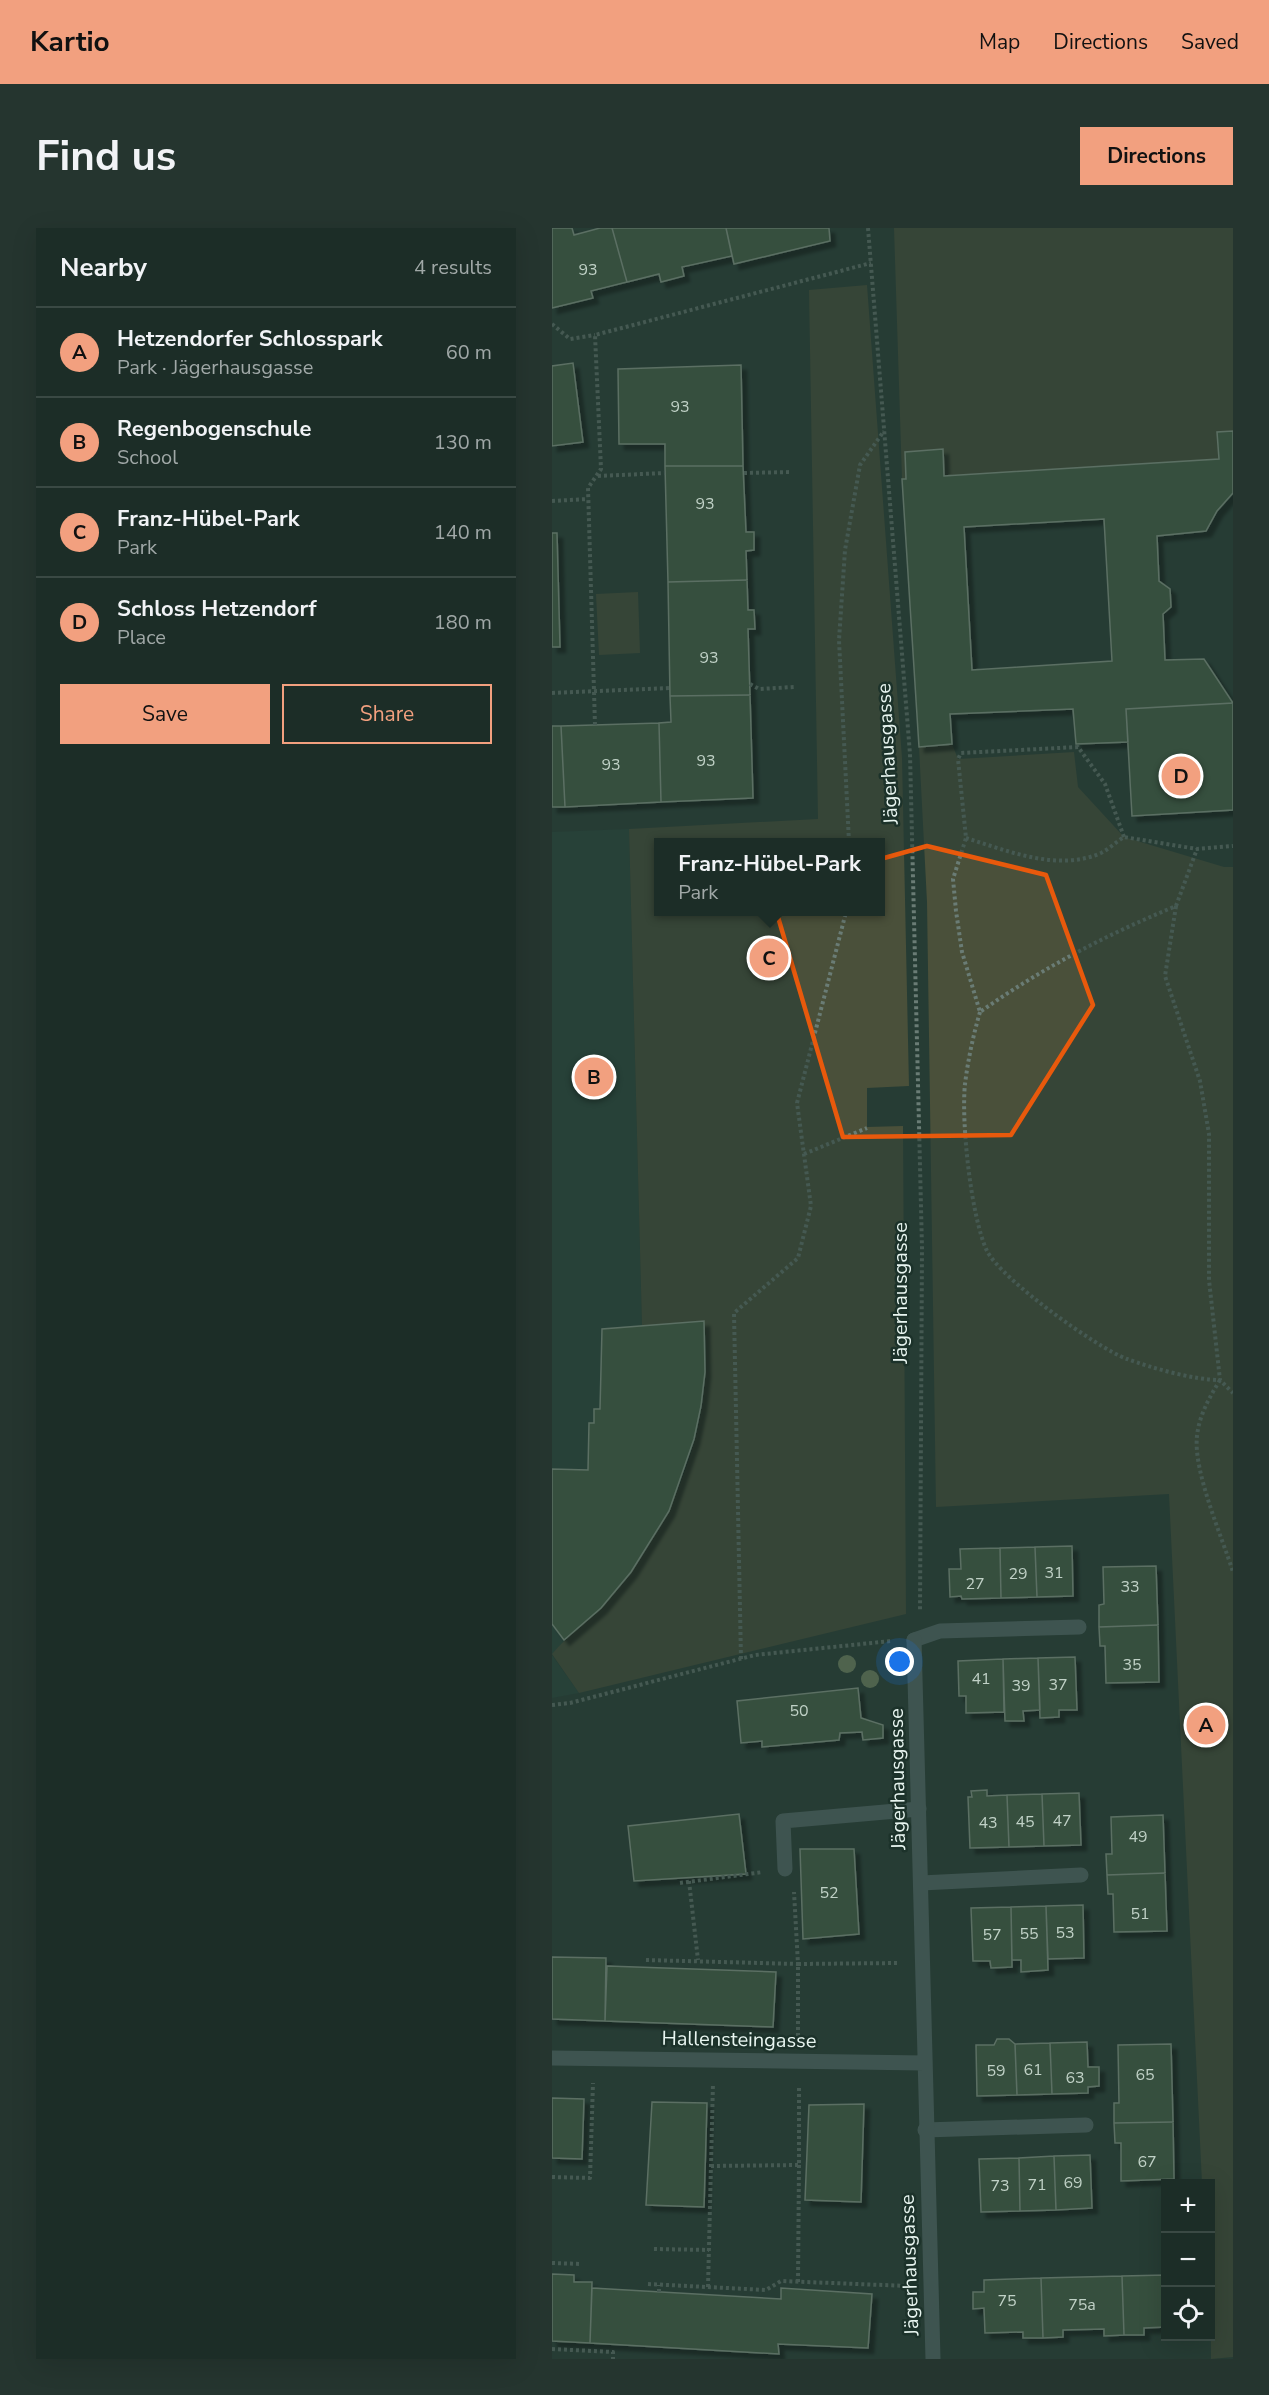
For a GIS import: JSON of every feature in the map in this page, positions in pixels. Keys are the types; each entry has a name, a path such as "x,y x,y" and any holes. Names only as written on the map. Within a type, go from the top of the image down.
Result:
{"street":[{"path":"914,1640 940,1631 1079,1627"},
{"name":"Jägerhausgasse","path":"914,1640 933,2359"},
{"path":"786,1869 783,1821 919,1809"},
{"path":"921,1883 1081,1875"},
{"name":"Hallensteingasse","path":"552,2058 925,2063"},
{"path":"926,2130 1086,2125"}],"path":[{"name":"Jägerhausgasse","path":"868,228 911,790 922,1248 920,1619 914,1640"},
{"path":"552,324 570,339 595,335 870,263"},
{"path":"595,335 601,469 588,488 595,725"},
{"path":"849,838 839,640 845,550 860,465 884,430"},
{"path":"744,473 792,472"},
{"path":"597,476 665,473"},
{"path":"552,501 588,499"},
{"path":"750,684 759,689 794,687"},
{"path":"552,693 670,688"},
{"path":"1124,837 1106,784 1078,747 961,753 958,759 966,838 953,879 962,952 980,1012 973,1036 965,1086 968,1162 975,1207 988,1252 1037,1303 1126,1359 1198,1380 1220,1380 1233,1393"},
{"path":"966,838 1015,853 1067,862 1102,853 1124,837 1197,849 1233,846"},
{"path":"1197,849 1176,906 1165,976 1200,1081 1209,1134 1209,1280 1220,1380 1204,1407 1197,1437 1200,1471 1233,1572"},
{"path":"980,1012 1032,976 1117,931 1176,906"},
{"path":"741,1659 734,1312 798,1258 812,1206 797,1103 845,916"},
{"path":"804,1154 867,1128"},
{"path":"552,1705 570,1703 741,1659 856,1644 914,1640"},
{"path":"786,1869 793,1870 798,1964 798,2282"},
{"path":"680,1883 753,1874"},
{"path":"689,1881 698,1960"},
{"path":"646,1960 798,1964 923,1963"},
{"path":"552,2177 590,2178 593,2058"},
{"path":"708,2287 711,2166 708,2158 713,2060"},
{"path":"799,2153 806,2153"},
{"path":"711,2166 799,2165"},
{"path":"654,2249 709,2250"},
{"path":"552,2263 582,2264"},
{"path":"648,2284 766,2290 781,2281 931,2287"},
{"path":"817,2283 818,2291"},
{"path":"659,2284 659,2292"},
{"path":"724,2287 724,2295"},
{"path":"552,2349 613,2352 613,2359"}],"highlighted area":[{"path":"927,846 1046,875 1093,1005 1011,1135 843,1137 770,890"}],"shaded area":[{"path":"894,228 1233,228 1233,431 1217,432 1219,459 944,476 942,449 905,452 906,479 902,479"},
{"path":"867,285 902,758 909,1086 867,1088 867,1127 903,1126 906,1614 579,1693 552,1654 602,1606 627,1576 649,1544 668,1510 684,1474 695,1437 703,1399 706,1360 704,1321 642,1326 629,829 818,819 809,290"},
{"path":"638,592 640,653 599,655 596,594"},
{"path":"952,744 958,759 1074,752 1078,787 1124,837 1224,867 1233,867 1233,2357 1211,2359 1211,2341 1215,2341 1215,2179 1202,2179 1169,1494 936,1507 927,902 919,747"},
{"path":"629,829 642,1325 704,1321 705,1372 694,1439 669,1511 631,1573 601,1608 552,1654 552,832"},
{"path":"552,1655 579,1693 552,1698"}],"building":[{"path":"552,228 572,228 574,235 600,228 612,228 627,282 591,291 593,298 552,308"},
{"path":"612,228 726,228 732,256 682,267 684,276 661,282 659,274 627,282"},
{"path":"726,228 829,228 830,241 734,264"},
{"path":"573,363 583,442 552,446 552,366"},
{"path":"741,365 743,466 665,466 665,444 619,444 618,369"},
{"path":"1233,431 1233,493 1217,511 1206,531 1157,536 1159,581 1170,589 1171,607 1163,614 1165,660 1204,659 1233,703 1126,709 1128,742 1076,744 1073,709 950,714 952,744 919,747 902,479 906,479 905,452 943,449 944,476 1219,459 1217,432","holes":["1104,519 1112,661 972,670 964,527"]},
{"path":"665,466 743,466 746,532 754,532 754,550 746,551 747,580 668,582"},
{"path":"552,533 557,533 560,647 552,647"},
{"path":"747,580 748,610 754,610 755,629 748,629 750,695 670,696 668,582"},
{"path":"750,695 753,798 661,802 659,723 671,722 670,696"},
{"path":"1233,703 1233,810 1132,816 1126,709"},
{"path":"659,723 661,802 565,807 561,726"},
{"path":"552,726 561,726 565,807 552,807"},
{"path":"704,1321 705,1372 701,1406 694,1439 669,1511 631,1572 601,1608 564,1640 552,1624 552,1469 588,1470 589,1423 594,1423 594,1409 600,1409 602,1329"},
{"path":"1072,1546 1073,1596 1037,1597 1035,1547"},
{"path":"1035,1547 1037,1597 1001,1598 1000,1548"},
{"path":"1000,1548 1001,1598 950,1597 949,1569 961,1569 960,1549"},
{"path":"1156,1566 1158,1625 1099,1627 1099,1605 1104,1604 1103,1567"},
{"path":"1158,1625 1159,1682 1106,1683 1105,1646 1100,1646 1099,1627"},
{"path":"1075,1657 1077,1710 1059,1710 1059,1717 1040,1718 1038,1658"},
{"path":"1038,1658 1040,1710 1023,1711 1024,1721 1005,1721 1003,1659"},
{"path":"1003,1659 1004,1712 966,1713 966,1696 959,1696 958,1661"},
{"path":"858,1688 861,1718 883,1725 883,1738 863,1740 862,1732 840,1733 839,1740 762,1747 762,1741 741,1743 737,1701"},
{"path":"987,1790 987,1796 1007,1795 1009,1847 970,1848 968,1797 972,1797 971,1791"},
{"path":"1079,1793 1081,1845 1044,1846 1042,1794"},
{"path":"1042,1794 1044,1846 1009,1847 1007,1795"},
{"path":"739,1814 746,1874 634,1881 628,1826"},
{"path":"1163,1815 1165,1873 1107,1875 1106,1854 1112,1854 1111,1817"},
{"path":"800,1849 854,1849 859,1934 803,1939"},
{"path":"1165,1873 1167,1931 1114,1932 1113,1894 1108,1894 1107,1875"},
{"path":"1083,1905 1084,1958 1048,1959 1046,1906"},
{"path":"1046,1906 1048,1970 1021,1972 1021,1960 1012,1960 1011,1907"},
{"path":"1011,1907 1012,1967 991,1968 990,1961 973,1961 971,1908"},
{"path":"552,1957 606,1958 605,2021 552,2019"},
{"path":"607,1966 776,1972 773,2027 605,2021"},
{"path":"997,2039 1009,2039 1015,2044 1017,2095 977,2096 976,2045 994,2045"},
{"path":"1087,2042 1088,2067 1099,2067 1099,2086 1088,2087 1088,2093 1052,2094 1050,2043"},
{"path":"1050,2043 1052,2094 1017,2095 1015,2044"},
{"path":"1171,2044 1173,2122 1114,2123 1114,2103 1119,2103 1118,2045"},
{"path":"552,2098 584,2099 582,2159 552,2158"},
{"path":"652,2102 707,2103 704,2207 646,2205"},
{"path":"864,2104 861,2202 805,2200 809,2105"},
{"path":"1173,2122 1174,2179 1121,2181 1121,2143 1115,2143 1114,2123"},
{"path":"1090,2155 1092,2208 1056,2210 1054,2156"},
{"path":"1054,2156 1056,2210 1020,2211 1019,2158"},
{"path":"1019,2158 1020,2211 981,2212 979,2159"},
{"path":"552,2274 574,2275 574,2282 592,2282 590,2343 552,2341"},
{"path":"1161,2275 1161,2327 1144,2328 1144,2335 1124,2335 1122,2276"},
{"path":"1122,2276 1124,2335 1104,2336 1104,2329 1063,2330 1063,2337 1043,2338 1041,2278"},
{"path":"1041,2278 1043,2338 1023,2338 1023,2332 985,2333 984,2308 973,2309 973,2292 984,2292 984,2280"},
{"path":"592,2288 781,2299 781,2288 872,2294 868,2348 778,2344 779,2354 590,2343"}],"place":[{"name":"Schloss Hetzendorf","path":"1181,776"},
{"name":"Franz-Hübel-Park","path":"769,958"},
{"name":"Regenbogenschule","path":"594,1077"},
{"name":"Hetzendorfer Schlosspark","path":"1206,1725"}]}
